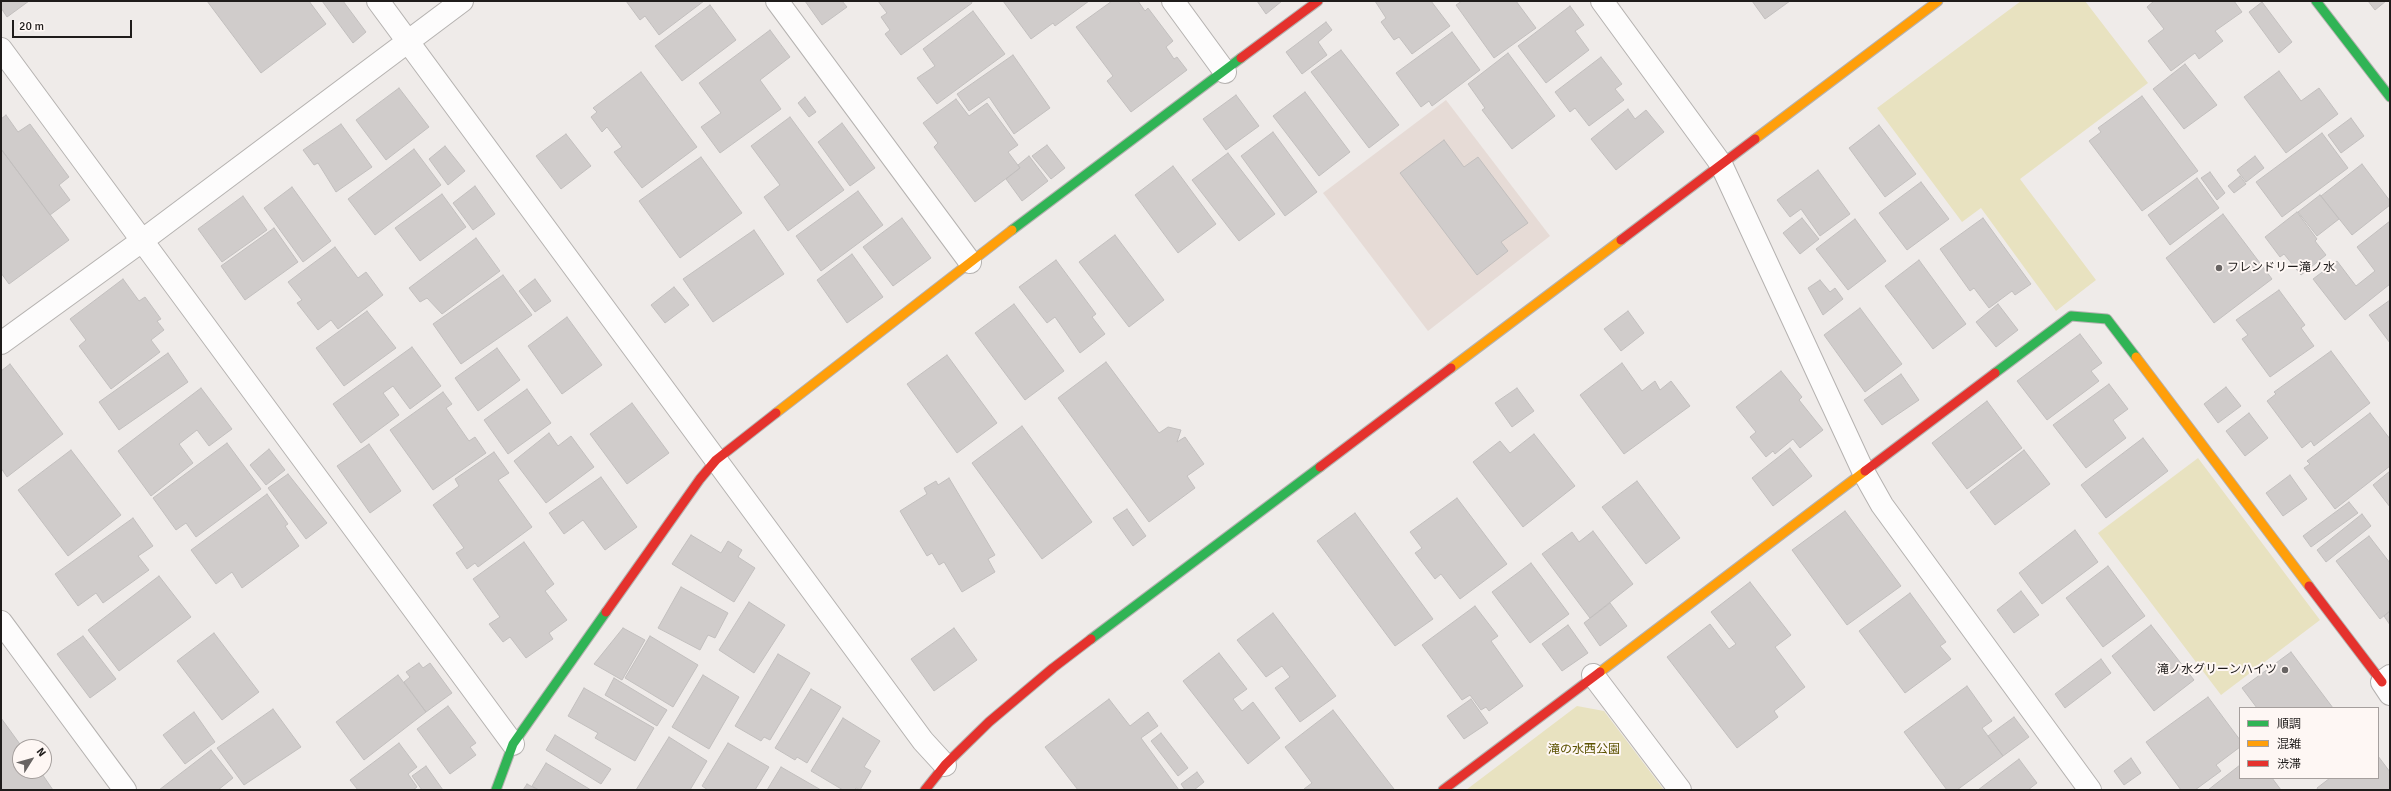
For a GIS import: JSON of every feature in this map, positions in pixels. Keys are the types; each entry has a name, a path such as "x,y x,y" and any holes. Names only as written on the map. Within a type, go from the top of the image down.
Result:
{"street":[{"path":"378,1 923,741 945,765"},
{"path":"1,343 143,240 408,43 462,1"},
{"path":"777,1 970,262"},
{"path":"1173,1 1225,72"},
{"path":"496,790 513,744 700,479 716,460 970,262 1318,1"},
{"path":"1602,1 1720,164 1864,473 1882,505 2090,790"},
{"path":"925,790 945,765 990,722 1053,668 1938,1"},
{"path":"2316,1 2390,97"},
{"path":"1,49 513,744"},
{"path":"1444,790 1593,675 1864,473 2071,316 2107,319 2387,684"},
{"path":"1,622 125,790"},
{"path":"1593,675 1680,790"}],"shaded area":[{"path":"1446,100 1550,236 1428,331 1323,193"}],"green space":[{"path":"2021,1 2085,1 2148,83 2020,179 2096,280 2056,311 1981,208 1962,222 1877,108"},
{"path":"2198,458 2320,620 2221,695 2098,533"},
{"name":"滝の水西公園","path":"1577,706 1604,711 1664,790 1466,790"}],"building":[{"path":"1,1 29,1 7,17 1,8"},
{"path":"207,1 309,1 326,24 261,73"},
{"path":"322,1 343,1 366,32 353,43"},
{"path":"626,1 704,1 659,35 645,16 640,20"},
{"path":"805,1 842,1 847,7 822,25"},
{"path":"878,1 971,1 972,3 901,55 885,34 890,30 881,17 887,13"},
{"path":"1003,1 1089,1 1055,26 1053,23 1031,39"},
{"path":"1112,1 1138,1 1145,11 1148,8 1173,41 1166,47 1174,59 1177,57 1187,70 1131,112 1107,81 1113,76 1076,27"},
{"path":"1257,1 1282,1 1266,14"},
{"path":"1375,1 1431,1 1450,26 1412,54 1399,37 1394,40 1381,22 1386,18"},
{"path":"1462,1 1516,1 1536,28 1494,58 1456,5"},
{"path":"1752,1 1790,1 1765,19"},
{"path":"2154,1 2234,1 2242,12 2215,31 2223,41 2199,59 2195,53 2171,71 2148,41 2164,29 2147,7"},
{"path":"2368,1 2386,1 2375,10"},
{"path":"2262,2 2292,42 2279,53 2249,12"},
{"path":"710,5 736,40 682,81 655,46"},
{"path":"1570,6 1584,25 1575,31 1589,50 1546,83 1518,46"},
{"path":"973,11 1005,54 937,104 917,78 935,66 923,49"},
{"path":"1326,22 1332,30 1318,42 1327,55 1302,74 1286,52"},
{"path":"770,30 790,57 760,80 781,109 720,153 701,127 721,113 699,83"},
{"path":"1452,32 1480,70 1432,106 1429,101 1421,107 1396,73"},
{"path":"1341,50 1399,125 1369,148 1311,72"},
{"path":"1508,53 1555,116 1512,149 1482,110 1485,108 1468,84"},
{"path":"1013,55 1050,108 1014,134 989,97 969,111 957,94"},
{"path":"1601,57 1622,84 1615,89 1624,100 1589,126 1575,108 1570,112 1555,92"},
{"path":"2185,64 2217,105 2184,129 2153,89"},
{"path":"2279,71 2301,101 2319,88 2338,114 2286,153 2244,97"},
{"path":"641,72 697,147 642,188 614,152 622,147 607,127 602,132 591,117 597,112 593,108"},
{"path":"399,88 429,127 386,160 356,120"},
{"path":"1305,92 1350,152 1319,176 1273,116"},
{"path":"1236,95 1259,126 1226,150 1203,119"},
{"path":"2142,96 2198,171 2142,211 2089,141 2101,132 2098,128"},
{"path":"805,97 816,112 809,117 798,103"},
{"path":"956,99 969,116 987,103 1018,145 1008,152 1020,168 975,202 934,147 938,143 923,123"},
{"path":"1628,109 1635,119 1646,110 1664,132 1616,170 1591,139"},
{"path":"6,115 18,132 30,124 69,177 59,185 70,200 50,215 1,149 1,119"},
{"path":"790,117 844,190 788,231 764,197 780,185 751,146"},
{"path":"2351,118 2364,136 2341,153 2328,135"},
{"path":"842,123 875,168 850,186 818,142"},
{"path":"341,124 372,167 336,192 318,163 314,165 303,150"},
{"path":"1879,125 1916,174 1885,197 1849,148"},
{"path":"1273,132 1317,192 1285,216 1241,156"},
{"path":"2322,133 2348,168 2282,217 2256,182"},
{"path":"566,134 591,166 561,189 536,156"},
{"path":"1444,140 1464,167 1478,157 1528,223 1501,242 1508,251 1477,275 1400,173"},
{"path":"1047,145 1065,168 1051,179 1032,156"},
{"path":"445,146 465,171 448,185 429,159"},
{"path":"1,149 69,240 9,284 1,273"},
{"path":"414,149 441,185 375,235 348,199"},
{"path":"1228,153 1275,214 1239,241 1192,180"},
{"path":"1029,156 1048,181 1022,201 1006,179 1020,168 1018,165"},
{"path":"2255,156 2264,168 2246,182 2237,170"},
{"path":"701,157 742,213 680,258 639,201"},
{"path":"2362,164 2390,201 2390,205 2352,235 2321,196"},
{"path":"1173,166 1216,224 1178,253 1135,195"},
{"path":"1818,170 1850,214 1820,236 1801,209 1790,217 1777,200"},
{"path":"2210,172 2225,193 2217,200 2201,178"},
{"path":"2240,176 2246,184 2234,193 2228,186"},
{"path":"2197,178 2219,208 2170,245 2148,215"},
{"path":"1921,182 1949,219 1907,250 1879,213"},
{"path":"475,186 495,214 473,230 453,203"},
{"path":"292,187 331,241 303,262 264,208"},
{"path":"858,191 883,225 821,271 796,236"},
{"path":"442,194 466,227 420,261 395,228"},
{"path":"2320,195 2339,219 2317,236 2298,212"},
{"path":"243,196 267,230 222,262 198,229"},
{"path":"2297,212 2317,239 2315,241 2326,255 2301,275 2284,254 2280,257 2265,237"},
{"name":"フレンドリー滝ノ水","path":"2223,214 2272,279 2214,323 2166,258"},
{"path":"902,218 931,258 893,286 863,247"},
{"path":"1802,218 1819,239 1800,254 1783,233"},
{"path":"1983,218 2031,284 2015,295 2012,291 1989,308 1974,288 1970,291 1940,249"},
{"path":"1855,219 1886,261 1848,290 1816,249"},
{"path":"2390,221 2390,284 2345,320 2313,279 2337,261 2356,286 2375,271 2357,247"},
{"path":"274,228 298,262 245,300 221,266"},
{"path":"754,230 784,274 713,322 683,279"},
{"path":"1115,235 1164,300 1129,327 1079,262"},
{"path":"476,238 500,271 442,314 427,298 420,302 409,288"},
{"path":"335,247 358,278 366,272 383,295 338,329 331,320 318,330 297,303 302,300 288,282"},
{"path":"852,254 883,297 847,323 817,280"},
{"path":"1056,260 1096,314 1092,317 1105,334 1080,353 1055,317 1047,323 1019,287"},
{"path":"1919,260 1966,324 1933,349 1885,286"},
{"path":"503,275 532,315 461,364 433,324"},
{"path":"123,279 139,301 145,297 161,319 157,321 164,330 151,340 160,352 111,389 79,346 86,340 70,319"},
{"path":"535,279 551,301 535,312 519,291"},
{"path":"1820,280 1830,292 1835,288 1843,299 1823,315 1808,288"},
{"path":"674,287 689,305 665,323 651,305"},
{"path":"2279,290 2305,325 2301,328 2314,346 2270,377 2242,339 2248,335 2236,320"},
{"path":"2390,300 2390,343 2369,315"},
{"path":"1014,304 1064,371 1025,400 975,333"},
{"path":"1998,304 2018,330 1996,347 1976,322"},
{"path":"1860,308 1902,364 1865,392 1824,335"},
{"path":"367,311 396,348 344,386 316,348"},
{"path":"1628,311 1644,333 1621,351 1604,329"},
{"path":"567,317 602,365 562,394 528,346"},
{"path":"2080,334 2102,363 2091,371 2099,381 2047,420 2017,381"},
{"path":"412,347 441,386 410,409 393,386 383,393 399,415 361,443 333,404"},
{"path":"497,348 520,380 478,411 455,378"},
{"path":"2331,351 2370,403 2314,446 2311,441 2302,448 2267,401 2276,394 2274,392"},
{"path":"168,353 188,382 119,430 99,402"},
{"path":"947,355 997,423 957,453 907,384"},
{"path":"1106,362 1159,433 1168,427 1181,430 1177,442 1185,437 1204,464 1187,476 1195,488 1149,522 1058,398"},
{"path":"1622,363 1642,391 1655,381 1660,390 1671,381 1690,406 1624,454 1580,395"},
{"path":"10,364 63,434 7,477 1,468 1,371"},
{"path":"1781,371 1802,397 1799,400 1823,430 1800,448 1793,439 1775,454 1773,451 1766,457 1750,437 1756,432 1736,407"},
{"path":"1901,374 1919,400 1882,425 1864,400"},
{"path":"2109,384 2128,409 2113,420 2126,438 2086,468 2053,425"},
{"path":"2226,387 2241,406 2218,423 2204,404"},
{"path":"201,388 232,429 209,446 197,430 179,444 193,463 151,496 118,451"},
{"path":"1517,388 1534,411 1512,427 1495,403"},
{"path":"527,389 551,423 508,454 484,420"},
{"path":"443,392 452,404 446,408 469,441 475,437 486,453 433,490 390,430"},
{"path":"1987,401 2022,448 1967,489 1932,443"},
{"path":"632,403 669,453 627,484 590,434"},
{"path":"2249,413 2268,438 2245,456 2226,431"},
{"path":"2370,413 2390,439 2390,466 2335,509 2304,468 2310,464 2307,461"},
{"path":"1022,426 1092,522 1042,559 972,463"},
{"path":"549,433 558,446 571,436 594,467 546,503 514,461"},
{"path":"1534,434 1575,486 1523,527 1473,462 1500,441 1510,453"},
{"path":"2143,438 2168,471 2106,518 2081,485"},
{"path":"227,443 261,489 196,537 186,523 176,530 153,498"},
{"path":"369,444 401,491 370,513 337,466"},
{"path":"1790,448 1812,476 1773,506 1752,478"},
{"path":"269,449 285,470 266,485 250,465"},
{"path":"71,450 121,515 68,556 18,490"},
{"path":"2024,450 2050,484 1995,525 1970,492"},
{"path":"494,452 509,473 498,480 532,527 478,567 475,563 467,569 456,553 464,548 433,505 459,486 455,479"},
{"path":"2390,471 2390,507 2373,485"},
{"path":"288,474 327,523 306,539 268,488"},
{"path":"2290,475 2307,499 2283,516 2266,493"},
{"path":"601,477 637,527 605,550 583,520 564,534 549,513"},
{"path":"949,478 995,555 988,559 995,572 962,592 944,562 939,565 932,553 927,556 900,511 927,494 924,488 936,481 938,485"},
{"path":"1637,481 1680,538 1646,564 1602,507"},
{"path":"267,494 288,524 285,526 299,546 242,588 232,572 216,584 191,550"},
{"path":"1457,498 1507,564 1460,599 1441,574 1435,579 1415,553 1422,548 1410,532"},
{"path":"2349,502 2358,513 2311,547 2303,536"},
{"path":"1127,509 1146,536 1133,546 1113,518"},
{"path":"1845,511 1901,586 1847,625 1792,550"},
{"path":"1355,513 1433,619 1395,646 1317,541"},
{"path":"2362,514 2371,526 2326,562 2317,550"},
{"path":"133,518 153,546 138,556 149,570 103,603 96,593 78,606 55,574"},
{"path":"2075,530 2098,562 2042,604 2019,573"},
{"path":"1593,531 1633,584 1590,618 1542,554 1572,532 1579,542"},
{"path":"691,535 721,553 728,541 742,550 738,557 755,568 734,602 672,564"},
{"path":"2369,536 2390,563 2390,611 2380,619 2336,561"},
{"path":"524,542 554,584 545,591 567,620 549,633 553,639 526,658 510,637 503,642 489,624 500,617 473,579"},
{"path":"1531,563 1569,614 1530,643 1492,592"},
{"path":"2108,566 2145,616 2103,647 2066,598"},
{"path":"159,576 191,617 119,671 88,630"},
{"path":"1750,582 1791,635 1775,647 1805,687 1774,711 1778,717 1737,748 1667,657 1710,624 1729,649 1736,644 1711,612"},
{"path":"681,587 728,613 715,638 708,635 700,650 658,628"},
{"path":"2021,591 2039,615 2014,633 1997,610"},
{"path":"1910,593 1946,642 1940,646 1951,659 1905,693 1859,631"},
{"path":"749,602 785,625 754,673 719,650"},
{"path":"1610,603 1627,626 1600,646 1584,623"},
{"path":"1475,606 1498,636 1491,641 1523,686 1489,711 1486,707 1481,710 1470,695 1462,700 1422,645"},
{"path":"2390,611 2390,625 2384,616"},
{"path":"1273,613 1336,696 1300,722 1275,688 1290,677 1282,666 1266,677 1237,640"},
{"path":"1568,625 1588,653 1562,671 1542,644"},
{"path":"2151,625 2194,680 2154,711 2112,656"},
{"path":"623,628 645,640 622,680 594,664"},
{"path":"954,628 977,660 934,691 911,659"},
{"path":"214,633 259,692 222,720 177,661"},
{"path":"83,636 116,679 90,698 57,654"},
{"path":"650,636 698,665 673,707 625,678"},
{"name":"滝ノ水グリーンハイツ","path":"2291,652 2332,707 2256,707 2242,688"},
{"path":"1219,653 1247,689 1233,699 1242,711 1253,702 1280,738 1248,764 1183,681"},
{"path":"778,654 810,673 770,740 764,737 761,741 735,726"},
{"path":"2101,659 2111,673 2065,708 2055,694"},
{"path":"419,663 423,668 430,663 452,693 426,712 404,682 410,677 406,672"},
{"path":"398,675 426,712 364,760 336,722"},
{"path":"703,675 739,697 709,749 672,727"},
{"path":"614,678 667,710 657,726 605,695"},
{"path":"1967,686 1992,721 1982,728 2003,756 1957,790 1947,790 1904,732"},
{"path":"584,688 654,728 635,761 595,738 598,733 568,716"},
{"path":"811,689 841,707 807,763 797,757 795,760 775,748"},
{"path":"2208,697 2239,739 2239,748 2216,765 2221,771 2195,790 2181,790 2146,742"},
{"path":"1109,699 1130,726 1148,712 1158,726 1141,738 1179,790 1078,790 1045,747"},
{"path":"1471,699 1488,723 1464,739 1447,716"},
{"path":"448,706 476,743 470,747 476,755 450,774 417,729"},
{"path":"273,709 301,747 244,785 217,748"},
{"path":"1333,710 1394,789 1304,789 1312,783 1285,747"},
{"path":"194,712 215,742 185,764 163,735"},
{"path":"2014,717 2029,737 2003,756 1988,736"},
{"path":"1,718 16,739 12,739 12,779 45,779 53,790 1,790"},
{"path":"843,718 880,741 864,767 871,771 860,790 856,788 854,790 843,790 811,771"},
{"path":"1161,733 1188,768 1178,776 1151,741"},
{"path":"555,735 611,769 601,784 546,750"},
{"path":"669,737 707,761 690,790 636,790"},
{"path":"399,743 417,767 408,774 417,787 413,790 358,790 350,780"},
{"path":"728,743 769,767 755,790 708,790 702,786"},
{"path":"211,750 233,778 218,790 159,790"},
{"path":"2379,757 2390,772 2390,790 2318,790 2317,788 2329,779 2379,779"},
{"path":"2131,758 2141,773 2124,785 2114,771"},
{"path":"2019,759 2037,783 2028,790 1978,790"},
{"path":"546,763 591,790 539,790 532,786"},
{"path":"426,766 443,790 422,790 412,776"},
{"path":"2239,766 2239,779 2273,779 2281,790 2208,790"},
{"path":"781,767 821,790 767,790"},
{"path":"1197,772 1204,782 1194,790 1185,790 1181,784"},
{"path":"527,784 538,790 523,790"}],"traffic: fast":[{"path":"2316,1 2390,97"},
{"path":"1012,230 1241,58"},
{"path":"1995,373 2071,316 2107,319 2136,357"},
{"path":"1091,639 1320,467"},
{"path":"496,790 513,744 606,612"}],"traffic: slow":[{"path":"1755,139 1938,1"},
{"path":"776,413 1012,230"},
{"path":"1451,368 1621,240"},
{"path":"2136,357 2309,586"},
{"path":"1600,672 1865,471"}],"traffic: jam":[{"path":"1241,58 1318,1"},
{"path":"1621,240 1755,139"},
{"path":"1320,467 1451,368"},
{"path":"1865,471 1995,373"},
{"path":"606,612 700,479 716,460 776,413"},
{"path":"2309,586 2382,682"},
{"path":"925,790 945,765 989,722 1053,668 1091,639"},
{"path":"1443,790 1600,672"}],"place":[{"name":"フレンドリー滝ノ水","path":"2219,268"},
{"name":"滝ノ水グリーンハイツ","path":"2285,670"}]}
